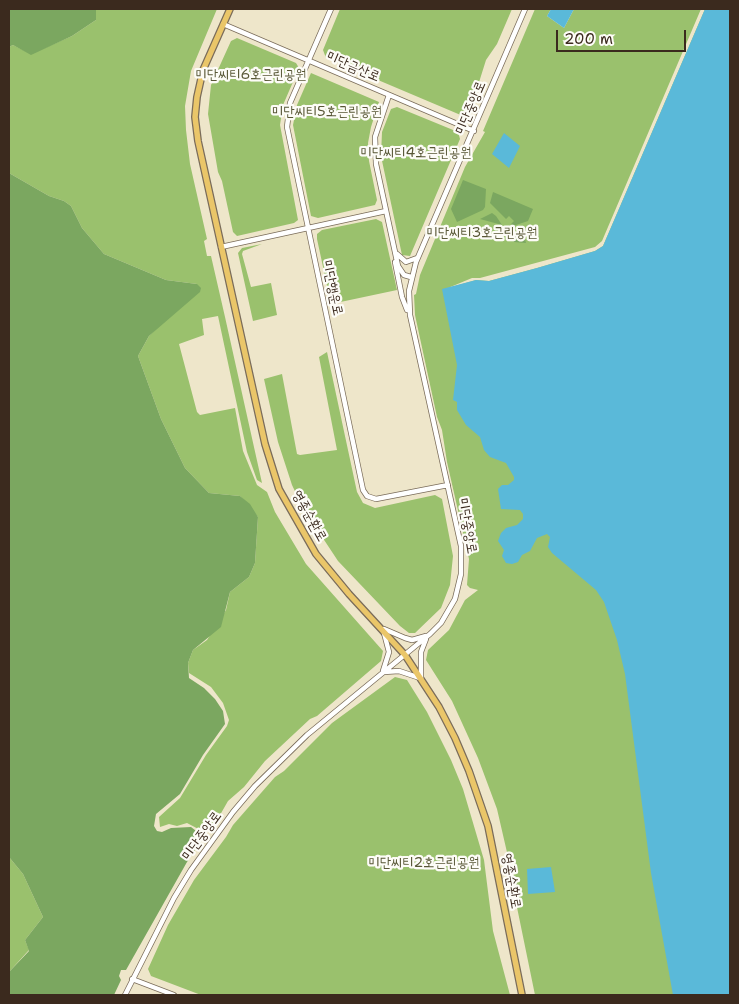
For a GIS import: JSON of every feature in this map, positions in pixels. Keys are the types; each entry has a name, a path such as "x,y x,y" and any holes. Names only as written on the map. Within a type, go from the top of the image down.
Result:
{"main road":[{"name":"영종순환로","path":"230,9 203,70 195,117 198,141 263,436 280,489 316,554 349,594 405,655 455,738 482,806 495,855 507,928 522,995"}],"street":[{"name":"미단행운로","path":"331,9 290,103 286,127 363,490 367,496 376,499 448,485"},
{"name":"미단중앙로","path":"125,995 174,898 207,847 233,812 267,774 307,735 428,636 449,611 455,599 461,574 461,546 410,315 409,291 411,277 419,256 525,9"},
{"name":"미단금산로","path":"223,24 474,131"},
{"path":"389,95 377,125 374,148 402,297 410,315"},
{"path":"221,247 386,211"},
{"path":"394,251 406,262 419,256"},
{"path":"394,251 400,269 404,275 411,277"},
{"path":"382,629 412,640 428,636"},
{"path":"382,629 389,652 383,673 399,671 421,679 421,652 428,636"},
{"path":"132,979 174,995"}],"green space":[{"path":"9,9 96,9 96,20 72,36 31,55 13,45 9,47"},
{"path":"96,9 217,9 191,71 185,106 186,130 190,164 207,239 204,241 207,256 211,256 262,483 257,480 247,452 218,316 202,319 204,335 179,344 197,412 200,415 235,408 243,451 257,485 267,492 275,512 306,564 383,651 381,661 317,716 310,719 265,761 244,787 228,801 216,822 206,833 187,823 177,826 169,824 160,827 159,817 180,798 229,720 223,703 211,687 189,673 188,663 193,650 207,640 226,610 230,592 249,577 255,563 258,517 240,496 209,493 185,468 161,419 138,356 149,336 197,284 166,280 104,254 82,228 71,206 64,201 49,196 9,173 9,47 13,45 31,54 72,36 96,20"},
{"path":"340,9 512,9 497,44 486,60 470,111 463,116 326,58 323,50"},
{"name":"미단씨티3호근린공원","path":"535,9 551,9 547,16 564,28 574,9 701,9 602,241 595,247 480,278 472,278 448,288 476,280 489,281 537,268 595,251 603,246 705,9 730,9 730,995 535,995 511,878 515,874 514,865 509,861 497,809 478,758 452,701 426,660 428,650 449,630 465,600 478,590 467,585 469,559 447,462 442,430 437,417 415,315 414,295 416,294 420,275 465,167 485,132 483,131"},
{"name":"미단씨티6호근린공원","path":"237,38 296,63 299,68 283,105 280,125 298,220 294,223 237,236 233,232 222,181 218,172 208,114 211,85 231,41"},
{"name":"미단씨티5호근린공원","path":"311,73 379,102 368,143 369,161 377,200 375,205 318,218 311,216 293,125 297,105"},
{"name":"미단씨티4호근린공원","path":"397,107 458,132 460,139 410,256 402,255 381,156 382,132 391,109"},
{"path":"9,173 49,196 64,201 71,206 82,228 104,254 166,280 197,284 201,288 200,292 149,336 138,356 161,419 185,468 209,493 240,496 250,504 258,517 255,563 249,577 230,592 221,627 193,650 188,663 189,678 204,688 215,699 223,711 225,724 203,755 180,794 156,814 154,826 157,831 162,832 171,828 191,827 204,837 187,862 126,970 121,970 119,976 121,980 114,995 9,995 9,972 29,951 25,940 43,917 23,874 9,857"},
{"path":"463,180 486,189 485,207 483,210 457,222 451,209"},
{"path":"493,192 533,209 528,221 513,226 511,224 514,221 509,216 506,219 490,203"},
{"path":"492,213 496,216 502,225 480,219"},
{"path":"376,219 382,222 397,290 331,304 317,234 322,230"},
{"path":"523,231 526,243 514,242 510,236"},
{"path":"262,244 243,251 242,254 251,287 271,283 277,315 253,321 238,253 242,248"},
{"path":"327,352 357,492 363,503 375,508 435,495 442,499 453,556 450,585 441,608 415,633 409,633 400,626 338,561 303,508 292,485 278,442 264,379 282,374 297,454 337,450 319,357"},
{"name":"미단씨티2호근린공원","path":"395,677 407,680 427,712 463,789 484,860 493,931 510,995 201,995 151,976 148,969 168,925 194,880 233,825 275,777 284,771 332,723"},
{"path":"9,857 23,874 43,917 25,940 29,950 9,972"}],"water":[{"path":"551,9 574,9 564,28 547,16"},
{"path":"705,9 730,9 730,995 673,995 651,873 625,674 617,640 604,602 596,590 552,553 548,547 550,537 547,534 537,538 530,551 522,555 518,562 506,563 502,556 504,550 498,541 501,533 506,528 517,525 523,519 523,514 520,510 501,509 498,489 502,485 508,485 514,480 514,477 506,463 490,457 484,450 480,437 466,425 457,410 457,402 453,400 457,365 442,289 476,280 489,281 595,251 603,246"},
{"path":"504,133 520,146 509,168 492,154"},
{"path":"551,867 555,892 528,894 527,869"}]}
